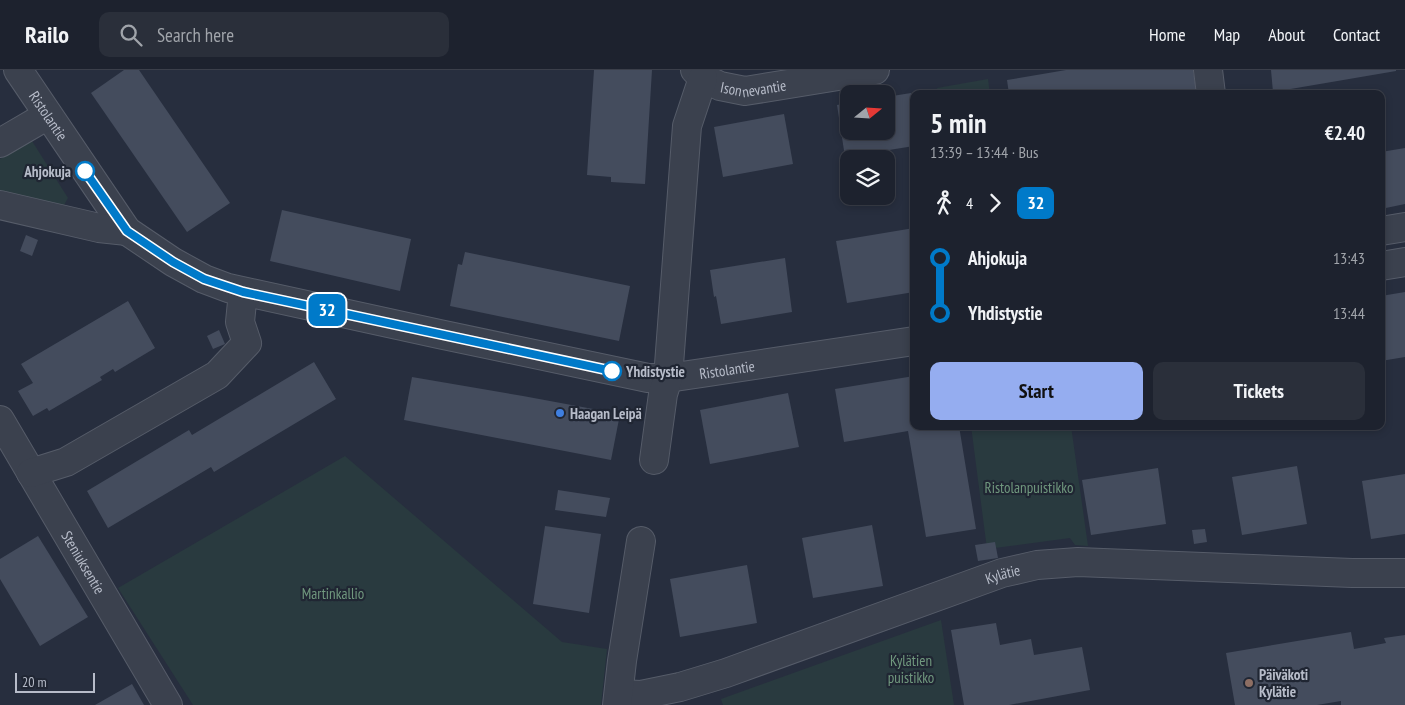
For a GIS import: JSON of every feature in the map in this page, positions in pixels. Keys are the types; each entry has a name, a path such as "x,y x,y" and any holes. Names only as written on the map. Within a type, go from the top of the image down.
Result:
{"street":[{"name":"Ristolantie","path":"18,70 127,231 173,262 204,279 243,292 648,378 668,378 910,342"},
{"name":"Isonnevantie","path":"699,74 720,86 745,90 875,70"},
{"path":"1208,70 1210,90"},
{"path":"654,460 663,394 668,378 687,126 699,74"},
{"path":"0,143 48,115"},
{"path":"0,205 99,228 127,231"},
{"path":"1385,230 1405,227"},
{"path":"1385,265 1405,262"},
{"path":"31,472 66,462 217,375 247,342 240,322 243,292"},
{"name":"Steniuksentie","path":"0,420 168,705"},
{"path":"618,700 641,541"},
{"name":"Kylätie","path":"618,700 680,687 726,673 970,584 1002,573 1037,565 1078,562 1352,573 1405,573"}],"green space":[{"path":"988,79 989,90 937,90 937,88"},
{"path":"32,141 68,198 64,205 0,192 0,159"},
{"name":"Ristolanpuistikko","path":"972,430 1072,430 1088,546 1075,545 1070,538 987,549"},
{"name":"Martinkallio","path":"345,456 562,642 607,649 601,705 193,705 118,588"},
{"name":"Kylätien puistikko","path":"941,620 954,705 723,705 721,699"}],"building":[{"path":"124,70 139,70 230,203 187,232 91,93"},
{"path":"594,70 652,70 645,184 611,182 611,177 587,175"},
{"path":"1066,70 1193,70 1196,90 1008,90 1007,80"},
{"path":"1271,70 1396,70 1285,90 1273,90"},
{"path":"910,93 910,147 889,150 844,150 842,140 895,140 895,96"},
{"path":"840,104 840,124 837,105"},
{"path":"784,114 793,164 723,177 714,127"},
{"path":"1405,148 1405,204 1385,208 1385,151"},
{"path":"282,210 411,239 400,291 270,261"},
{"path":"910,229 910,293 847,303 836,241"},
{"path":"26,235 38,240 32,256 20,251"},
{"path":"465,252 630,286 619,341 450,306 458,264 462,265"},
{"path":"785,258 792,312 721,324 710,270"},
{"path":"1405,292 1405,357 1385,360 1385,295"},
{"path":"128,301 155,348 115,372 113,369 100,377 102,380 49,411 47,408 33,416 18,391 33,383 21,364"},
{"path":"219,330 225,344 213,349 207,336"},
{"path":"314,362 336,399 214,472 211,467 108,528 87,491 189,430 192,435"},
{"path":"412,377 620,414 611,460 404,420"},
{"path":"910,377 910,430 960,430 976,529 926,537 908,431 844,442 835,389"},
{"path":"788,393 799,447 710,464 700,410"},
{"path":"1297,466 1307,524 1242,535 1232,477"},
{"path":"1158,468 1166,524 1091,535 1082,480"},
{"path":"1405,474 1405,534 1371,539 1362,481"},
{"path":"558,490 610,498 606,517 555,510"},
{"path":"872,525 883,586 813,598 802,538"},
{"path":"545,526 601,534 589,613 533,604"},
{"path":"1205,529 1207,542 1194,544 1192,530"},
{"path":"38,536 88,617 40,646 0,579 0,559"},
{"path":"995,542 998,558 978,561 975,545"},
{"path":"747,565 757,623 680,637 670,579"},
{"path":"996,623 1000,645 1031,639 1034,655 1082,647 1090,690 1009,705 964,705 951,630"},
{"path":"1351,632 1354,649 1386,643 1384,638 1405,635 1405,705 1341,705 1341,701 1317,705 1235,705 1226,653"},
{"path":"132,684 144,705 95,705"}],"bus line":[{"name":"32","path":"85,171 127,231 173,262 204,279 243,292 612,371"}],"place":[{"name":"Ahjokuja","path":"85,171"},
{"name":"Yhdistystie","path":"612,371"},
{"name":"Haagan Leipä","path":"560,413"},
{"name":"Päiväkoti Kylätie","path":"1249,683"}]}
